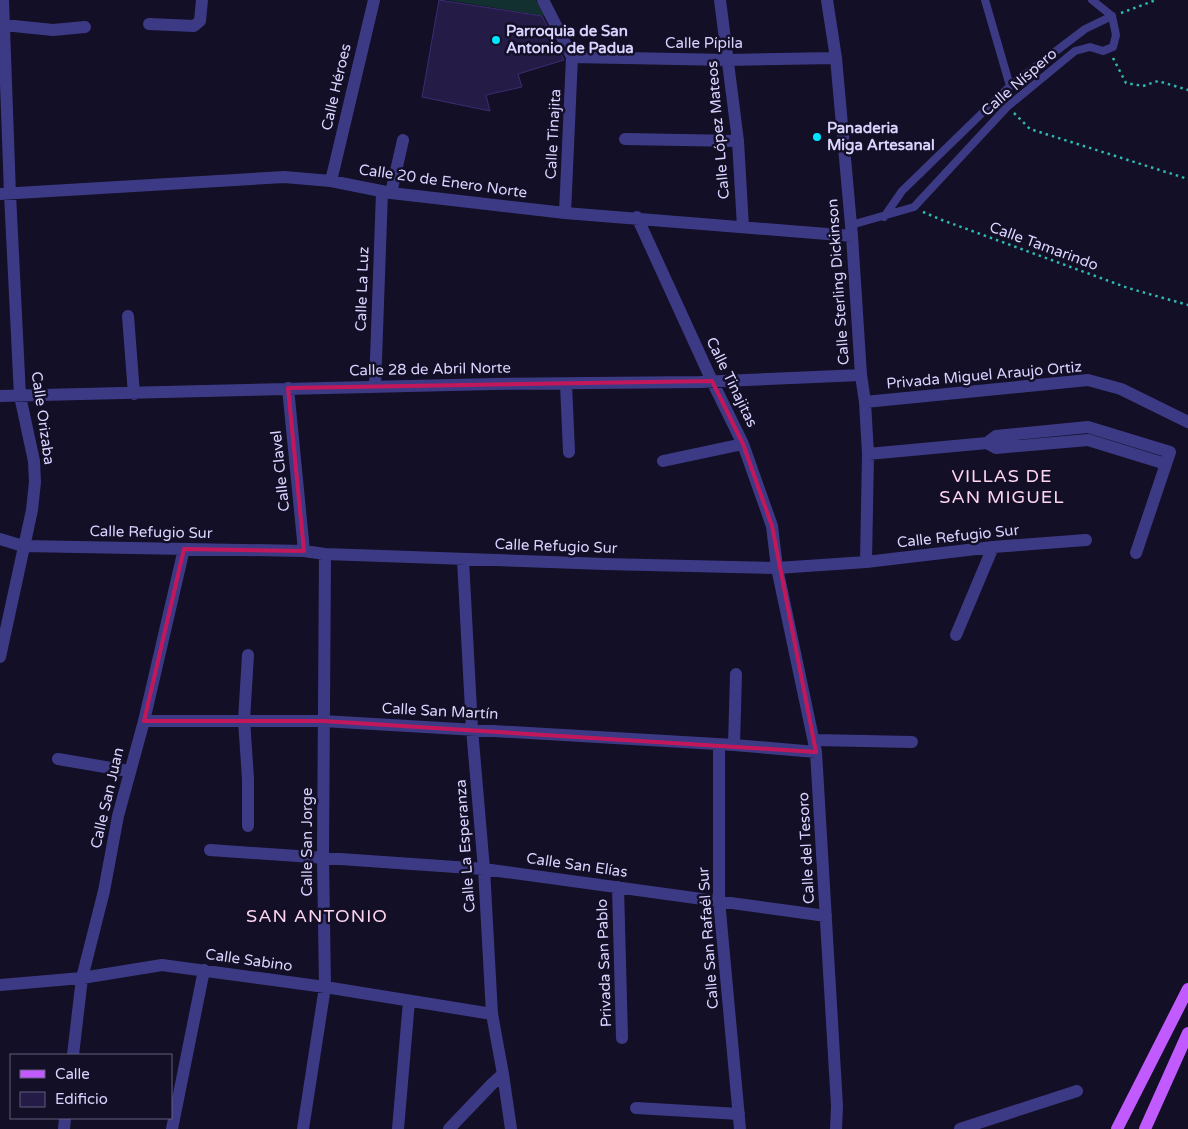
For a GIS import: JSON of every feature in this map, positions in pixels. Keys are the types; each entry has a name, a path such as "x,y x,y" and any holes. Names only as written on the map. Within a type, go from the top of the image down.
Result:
{"main road":[{"path":"1116,1129 1188,989"},
{"path":"1145,1129 1188,1033"}],"street":[{"name":"Calle Orizaba","path":"0,657 32,510 35,482 34,461 20,396 5,194 3,0"},
{"path":"149,24 194,26 200,21 202,0"},
{"name":"Calle Héroes","path":"331,181 374,0"},
{"path":"543,0 572,57"},
{"name":"Calle López Mateos","path":"720,0 738,141 743,227"},
{"name":"Calle Sterling Dickinson","path":"827,0 836,58 852,231 861,376 865,402 868,454 866,562"},
{"path":"4,24 53,30 85,27"},
{"name":"Calle Pípila","path":"572,57 728,60 836,58"},
{"name":"Calle Tinajita","path":"565,213 572,57"},
{"path":"625,139 738,141"},
{"name":"Calle La Luz","path":"375,387 387,193 402,140"},
{"name":"Calle 20 de Enero Norte","path":"5,194 284,177 331,181 387,193 565,213 638,217 743,227 852,231"},
{"name":"Calle Tinajitas","path":"638,217 712,381 743,444 772,526 777,568"},
{"path":"128,316 134,394"},
{"name":"Calle 28 de Abril Norte","path":"0,396 134,394 288,388 712,381 861,376"},
{"name":"Privada Miguel Araujo Ortiz","path":"865,402 1088,380 1121,389 1188,422"},
{"path":"566,384 569,452"},
{"name":"Calle Clavel","path":"288,388 304,551"},
{"path":"1001,442 1088,427 1170,452 1136,553"},
{"path":"1088,427 1088,440"},
{"path":"868,454 987,443 996,436 1001,442"},
{"path":"1001,442 1088,440 1166,464"},
{"path":"663,460 743,444"},
{"name":"Calle Refugio Sur","path":"0,539 23,546 304,551 325,554 463,560 777,568 866,562 1086,540"},
{"path":"956,634 993,548"},
{"name":"Calle San Juan","path":"73,1054 82,978 104,891 118,816 129,770 144,721 184,549"},
{"name":"Calle San Jorge","path":"303,1129 325,986 323,721 325,554"},
{"name":"Calle La Esperanza","path":"463,560 472,729 484,869 492,1014 511,1129"},
{"name":"Calle del Tesoro","path":"777,568 816,746 837,1106 836,1129"},
{"path":"248,655 244,720 248,778 248,826"},
{"path":"734,745 736,674"},
{"name":"Calle San Martín","path":"144,721 323,721 719,745 816,746 912,742"},
{"name":"Calle San Rafaél Sur","path":"719,745 719,900 740,1129"},
{"path":"58,759 129,770"},
{"name":"Calle San Elías","path":"210,850 484,869 826,916"},
{"name":"Privada San Pablo","path":"618,887 622,1038"},
{"name":"Calle Sabino","path":"0,985 82,978 162,965 325,986 492,1014"},
{"path":"172,1129 204,970"},
{"path":"398,1129 409,1000"},
{"path":"449,1129 503,1074"},
{"path":"960,1129 1077,1091"},
{"path":"636,1108 739,1114"}],"lane":[{"path":"985,0 1010,86"},
{"path":"1092,0 1112,16 1116,34 1113,47 1103,51"},
{"name":"Calle Níspero","path":"884,217 902,192 1010,86 1085,29 1112,16"},
{"name":"Calle Níspero","path":"914,208 1007,107 1075,52 1090,47 1103,51"},
{"path":"852,231 884,217 914,208"}],"path":[{"path":"1112,16 1156,0"},
{"path":"1103,51 1115,59 1126,83 1143,86 1158,81 1188,90"},
{"path":"1007,107 1030,129 1188,179"},
{"name":"Calle Tamarindo","path":"914,208 1128,288 1188,305"}],"highlighted area":[{"path":"712,381 743,444 772,526 816,752 323,721 144,721 184,549 304,551 288,388"}],"green space":[{"path":"447,0 536,0 545,16"}],"building":[{"name":"Parroquia de San Antonio de Padua","path":"439,0 542,16 564,60 518,74 522,87 486,95 490,111 422,97"}],"place":[{"name":"Parroquia de San Antonio de Padua","path":"496,40"},
{"name":"Panaderia Miga Artesanal","path":"817,137"}],"district":[{"name":"VILLAS DE SAN MIGUEL","path":"1002,486"},
{"name":"SAN ANTONIO","path":"317,916"}]}
